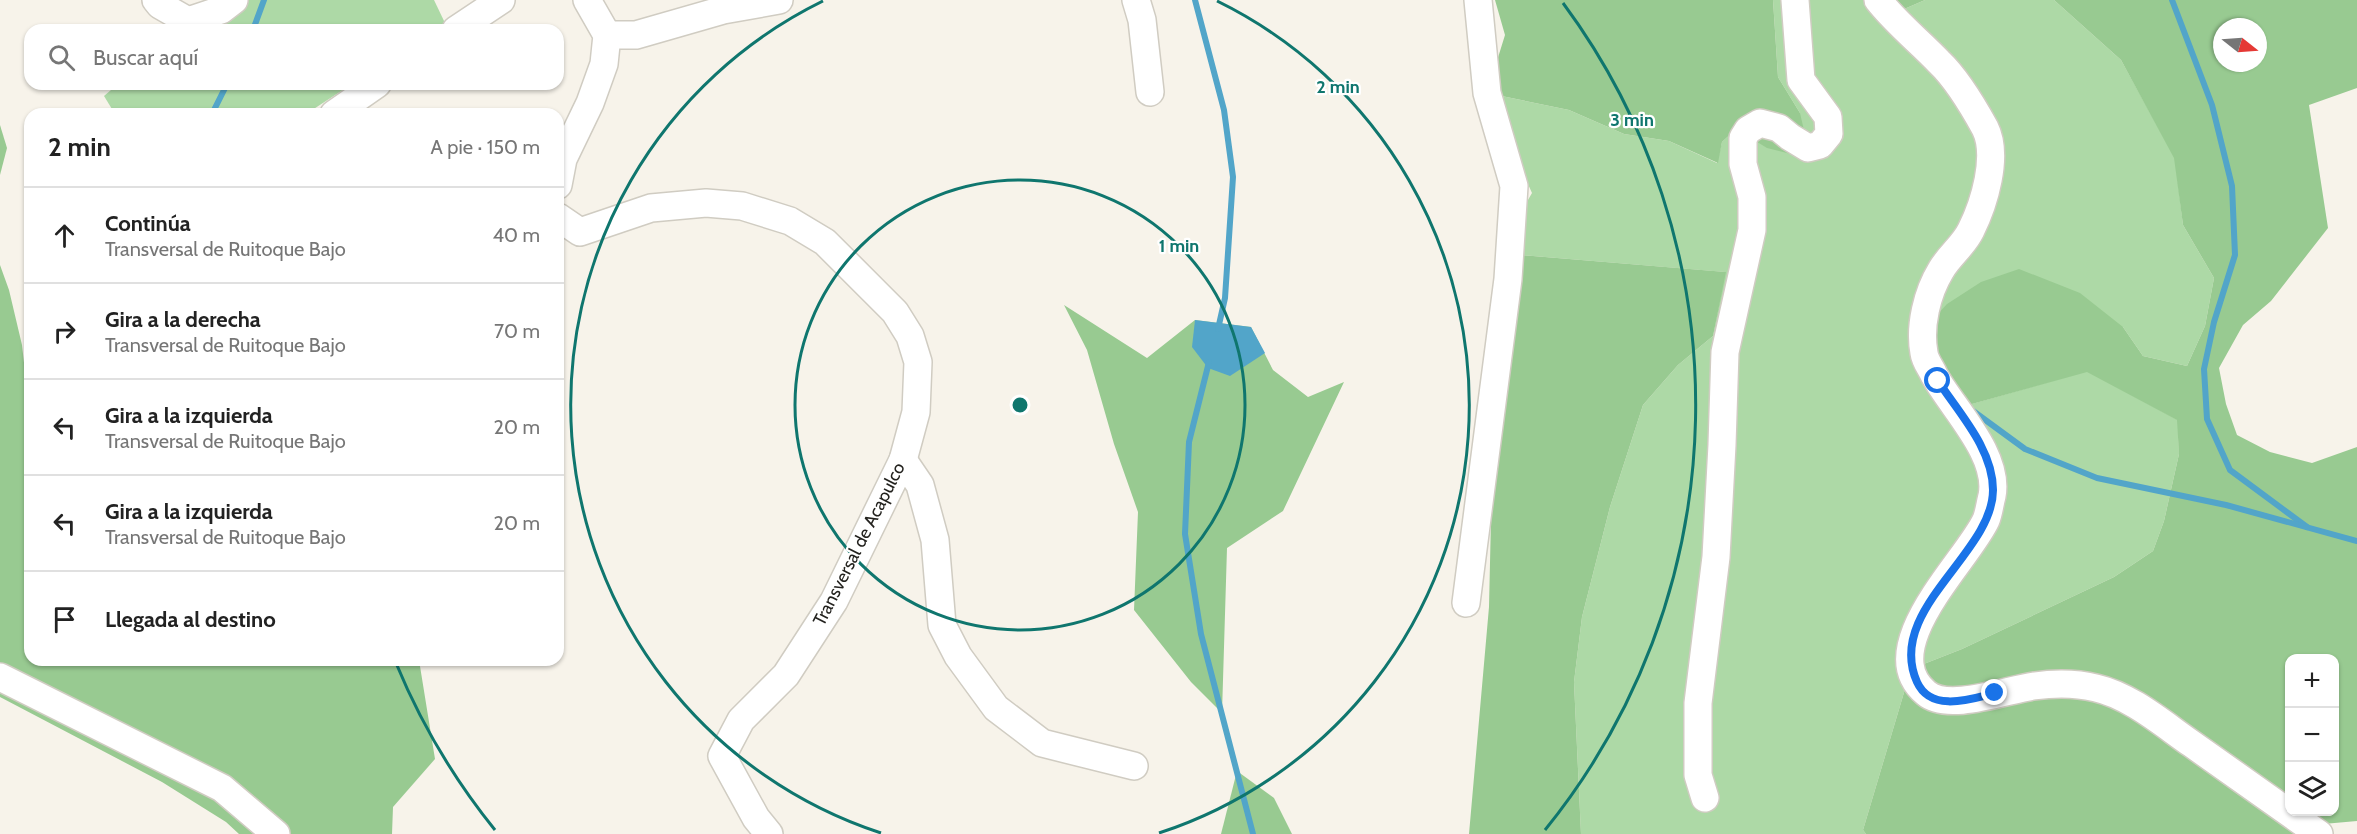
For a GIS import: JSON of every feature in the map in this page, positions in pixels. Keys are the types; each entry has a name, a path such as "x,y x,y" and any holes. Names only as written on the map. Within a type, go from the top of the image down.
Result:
{"street":[{"path":"156,0 160,5 188,21 221,10 234,0"},
{"path":"465,24 501,0"},
{"path":"564,157 590,103 604,64 607,35 587,0"},
{"path":"607,35 636,35 723,10 779,0"},
{"path":"1136,0 1142,20 1150,92"},
{"path":"1466,603 1508,279 1514,186 1487,93 1478,0"},
{"path":"1705,798 1698,775 1698,703 1716,557 1725,352 1752,231 1752,197 1743,164 1743,138 1748,130 1760,123 1779,128 1790,138 1809,148 1820,145 1829,134 1828,117 1801,80 1796,0"},
{"path":"1878,0 1942,64 1987,132 1991,158 1986,187 1970,232 1940,270 1928,301 1922,327 1924,356 1981,446 1990,467 1993,491 1986,520 1927,607 1917,628 1910,664 1918,685 1928,696 1945,702 2067,683 2098,688 2128,701 2153,717 2319,834"},
{"path":"343,108 368,90"},
{"name":"Transversal de Acapulco","path":"564,221 580,232 651,208 706,203 742,206 790,221 825,242 896,312 910,336 918,362 916,412 903,460 834,601 786,675 741,720 722,756 756,818 769,834"},
{"path":"903,460 920,485 935,540 942,625 958,656 996,708 1042,743 1134,766"},
{"path":"0,677 222,788 276,834"}],"green space":[{"path":"234,0 434,0 445,23 444,24 189,24"},
{"path":"1495,0 1773,0 1778,77 1800,113 1806,139 1791,154 1767,148 1736,129 1722,142 1718,163 1669,141 1624,134 1569,110 1487,93 1505,35"},
{"path":"1773,0 1875,0 1888,16 1925,0 2054,0 2121,60 2175,158 2183,225 2214,278 2205,326 2187,366 2143,356 2123,327 1954,409 2087,371 2178,420 2179,454 2164,521 2153,551 2114,577 1962,649 1911,669 1863,830 1866,834 1581,834 1574,682 1582,617 1610,507 1643,405 1678,365 1713,336 1725,272 1497,253 1532,193 1487,93 1569,110 1624,134 1669,141 1717,163 1722,142 1736,129 1800,113 1778,77"},
{"path":"1875,0 1925,0 1888,16"},
{"path":"2054,0 2357,0 2357,88 2309,105 2328,228 2271,301 2243,325 2219,368 2226,404 2237,435 2270,452 2312,463 2357,447 2357,821 2301,826 2312,834 1866,834 1863,830 1911,669 1962,649 2114,577 2153,551 2164,521 2179,454 2177,420 2087,372 1954,409 1922,331 1947,304 1981,282 2019,269 2080,293 2123,327 2143,356 2187,366 2205,326 2214,278 2183,225 2174,158 2121,60"},
{"path":"111,90 343,90 315,108 111,108 104,96"},
{"path":"0,125 7,148 0,175"},
{"path":"1497,253 1726,272 1713,336 1678,365 1643,405 1610,507 1582,617 1574,682 1581,834 1469,834 1489,607"},
{"path":"0,265 9,290 24,363 24,666 420,666 435,759 393,807 392,834 239,834 226,822 162,782 0,697"},
{"path":"1064,305 1147,358 1195,320 1251,327 1273,370 1308,397 1344,382 1283,511 1227,548 1222,713 1191,682 1134,610 1138,512 1114,444 1087,350"},
{"path":"1237,771 1274,798 1292,834 1221,834"}],"water":[{"path":"1195,320 1251,327 1265,353 1230,376 1208,368 1192,347"}],"waterway":[{"path":"255,24 264,0"},
{"path":"1195,0 1224,110 1233,177 1225,298 1218,329"},
{"path":"2172,0 2212,105 2232,186 2235,255 2214,322 2204,369 2207,419 2230,470 2307,527"},
{"path":"215,108 224,90"},
{"path":"1209,362 1189,442 1185,534 1201,634 1253,834"},
{"path":"1969,408 2025,449 2097,478 2226,505 2357,541"}],"route":[{"path":"1938,381 1981,446 1990,467 1993,491 1986,520 1927,607 1917,628 1910,664 1918,685 1928,696 1945,702 1962,701 1995,693"}]}
